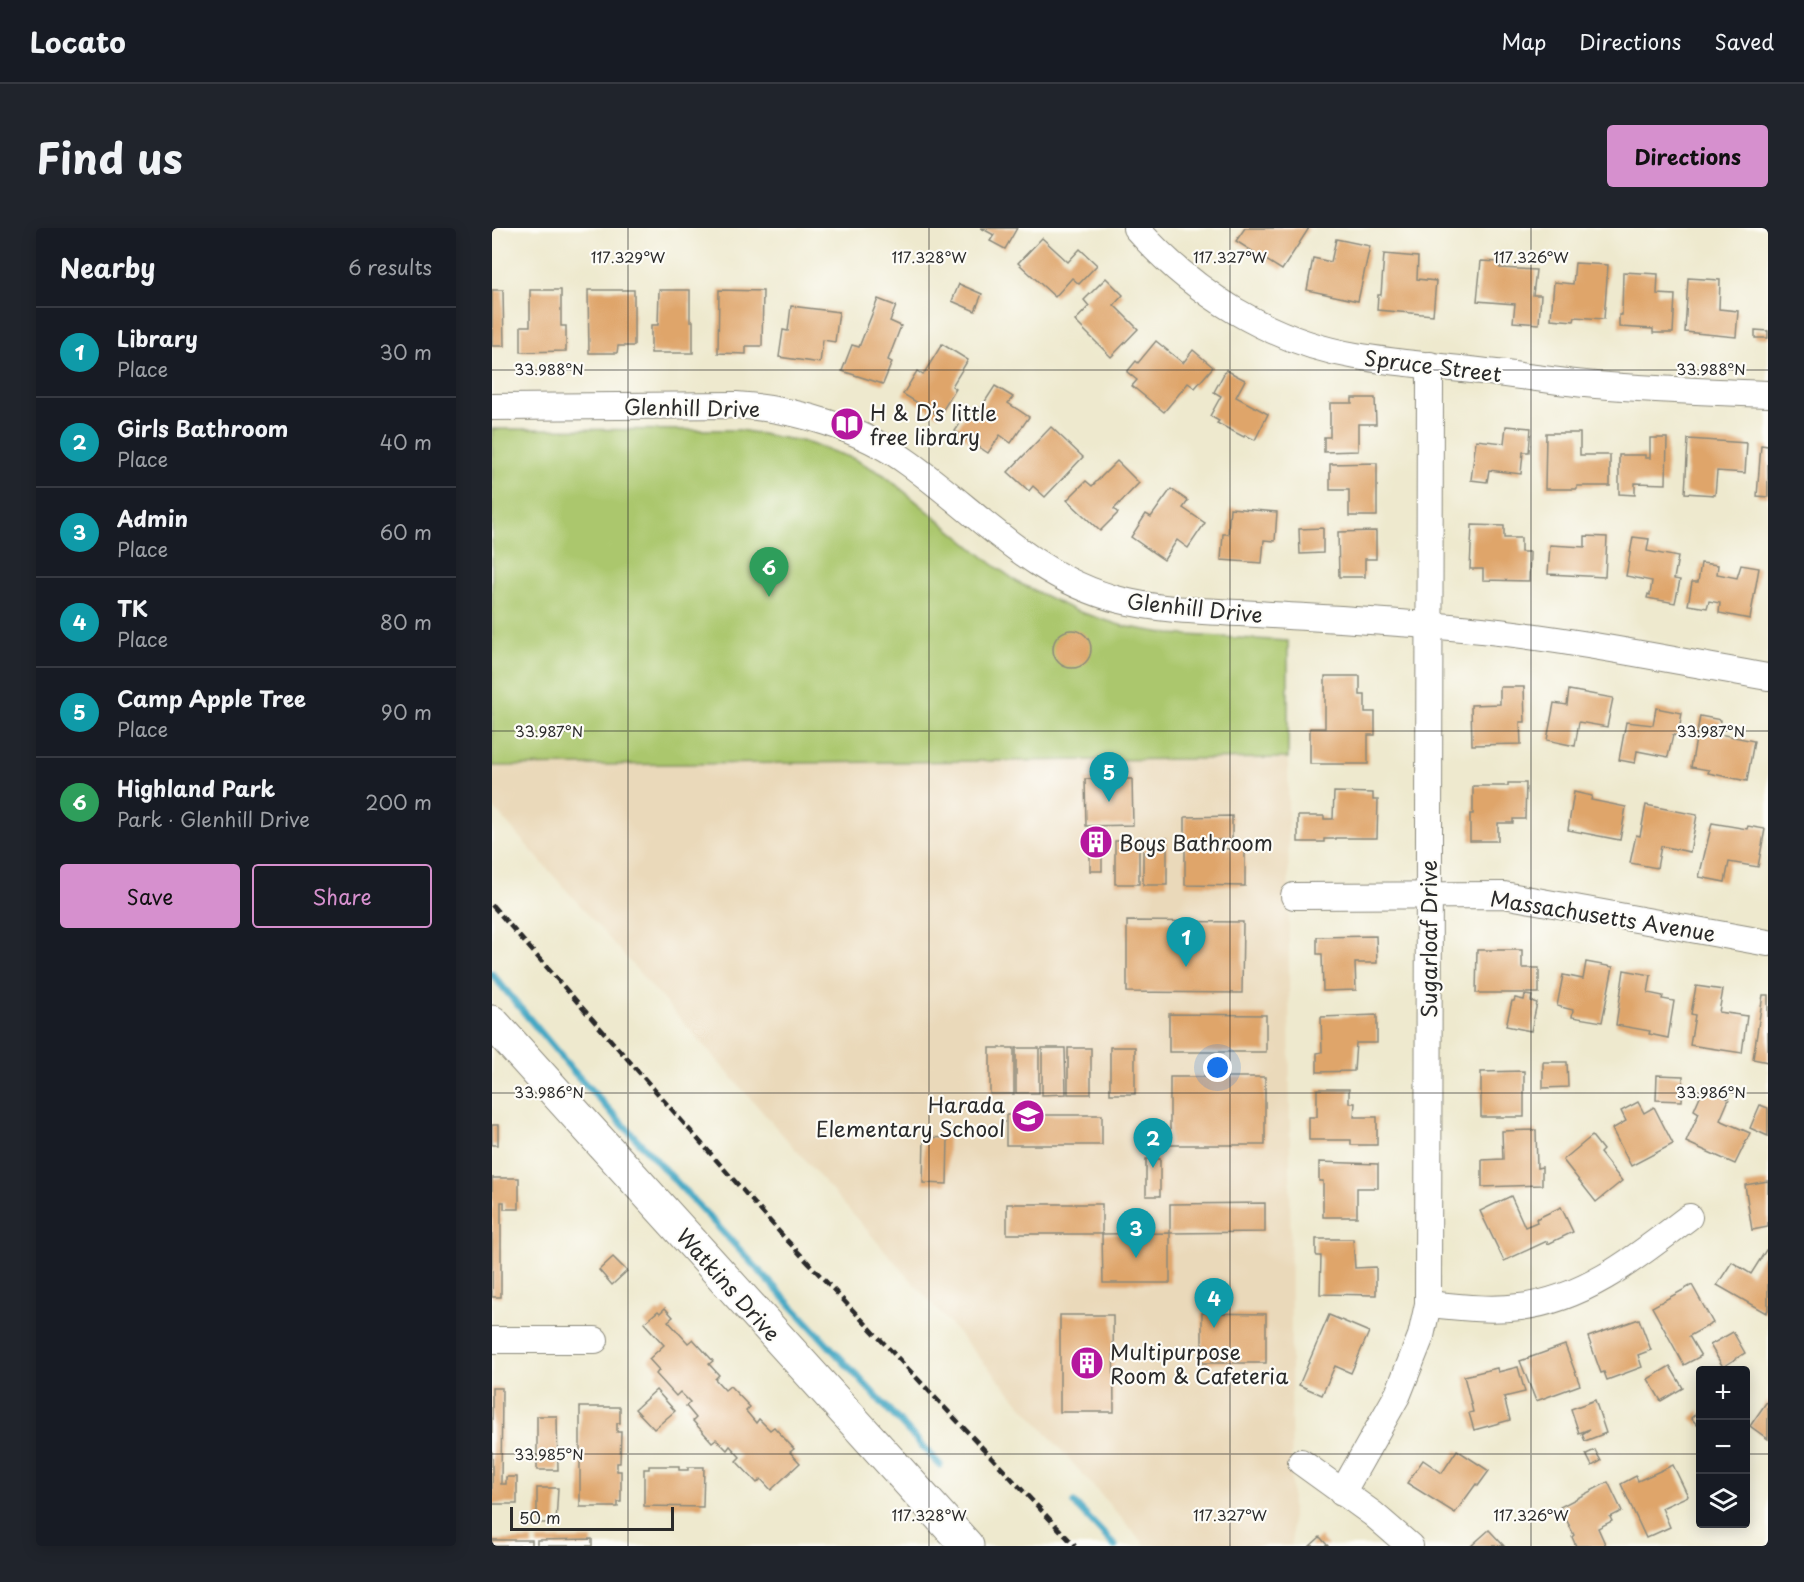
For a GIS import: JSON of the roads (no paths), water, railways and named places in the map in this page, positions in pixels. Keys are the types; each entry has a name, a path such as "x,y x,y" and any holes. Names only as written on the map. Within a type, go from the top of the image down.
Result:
{"street":[{"name":"Spruce Street","path":"1136,228 1192,282 1218,301 1270,329 1314,346 1355,356 1607,386 1768,394"},
{"name":"Sugarloaf Drive","path":"1342,1493 1398,1394 1421,1336 1428,1304 1430,365"},
{"name":"Glenhill Drive","path":"492,407 736,405 802,415 857,434 908,463 1025,556 1074,583 1119,600 1169,609 1429,625 1545,637 1768,677"},
{"name":"Massachusetts Avenue","path":"1294,896 1504,895 1768,943"},
{"name":"Watkins Drive","path":"492,1022 967,1546"},
{"path":"1428,1304 1486,1309 1520,1307 1556,1300 1592,1284 1632,1261 1689,1217"},
{"path":"492,1340 595,1340"},
{"path":"1301,1462 1373,1514 1410,1546"}],"waterway":[{"path":"492,974 574,1072 940,1465"},
{"path":"1074,1503 1115,1546"}],"railway":[{"path":"492,905 783,1236 1075,1546"}],"place":[{"name":"H & D’s little free library","path":"847,424"},
{"name":"Highland Park","path":"769,597"},
{"name":"Camp Apple Tree","path":"1109,802"},
{"name":"Boys Bathroom","path":"1096,842"},
{"name":"Library","path":"1186,967"},
{"name":"Harada Elementary School","path":"1028,1116"},
{"name":"Girls Bathroom","path":"1153,1168"},
{"name":"Admin","path":"1136,1258"},
{"name":"TK","path":"1214,1328"},
{"name":"Multipurpose Room & Cafeteria","path":"1087,1363"}]}
